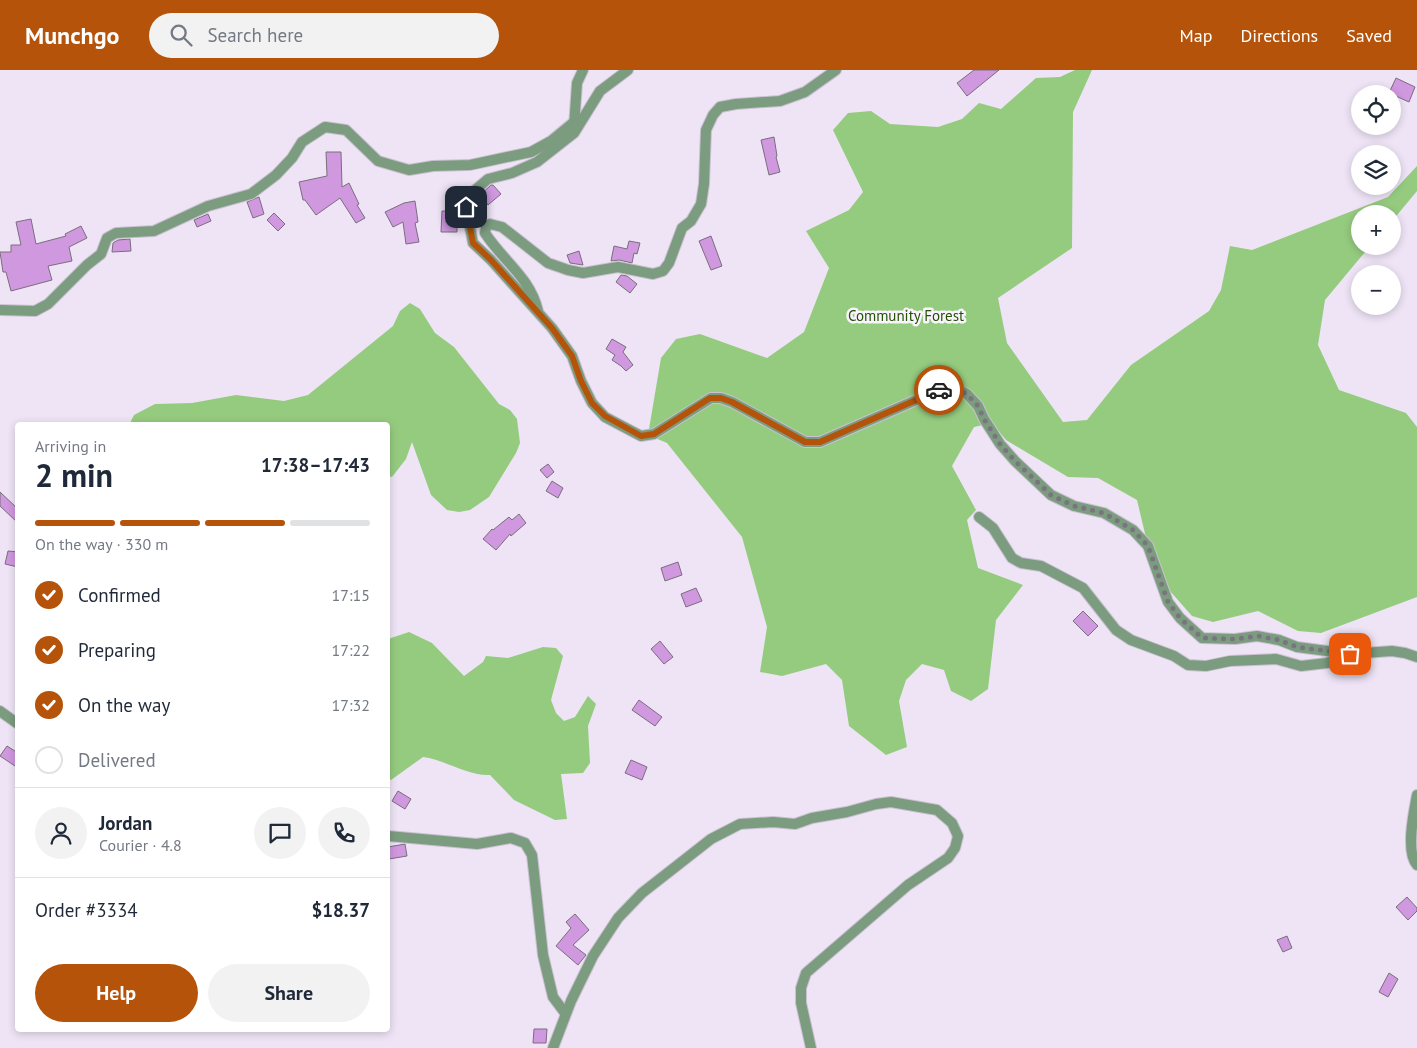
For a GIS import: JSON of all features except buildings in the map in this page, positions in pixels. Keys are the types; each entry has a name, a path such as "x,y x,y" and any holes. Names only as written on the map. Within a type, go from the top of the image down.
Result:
{"street":[{"path":"574,127 577,83 583,70"},
{"path":"628,70 600,90 574,127 537,162 512,173 488,179 475,190 466,207 473,243 491,260 552,328 572,356 581,381 592,403 605,416 641,436 654,434 710,398 721,398 764,418 805,442 820,442 939,390 953,387 967,394 978,406 1000,444 1051,495 1074,506 1104,513 1133,530 1148,546 1168,602 1180,618 1202,638 1235,639 1258,636 1279,640 1297,647 1350,654 1405,652 1417,657"},
{"path":"539,314 535,298 526,282 492,243 485,233 486,227 490,224 502,228 548,263 568,270 583,273 618,267 653,274 663,271 669,263 682,228 691,221 702,204 706,130 713,115 720,107 780,101 805,92 836,70"},
{"path":"0,310 35,311 48,304 87,265 101,254 107,238 116,233 154,230 208,206 250,194 276,174 292,158 302,142 325,127 346,130 378,161 409,170 434,166 470,165 531,152 574,127"},
{"path":"979,517 993,528 1012,558 1021,563 1041,566 1083,588 1116,630 1131,640 1174,656 1188,664 1206,666 1230,661 1276,659 1301,666 1327,663 1350,654"},
{"path":"0,711 15,722"},
{"path":"1417,795 1412,819 1411,849 1413,860 1417,864"},
{"path":"553,1048 565,1013 593,956 618,918 642,894 710,839 740,824 773,822 795,824 812,818 891,802 937,810 952,823 958,836 955,848 948,858 902,890 806,973 801,988 801,1002 811,1048"},
{"path":"390,836 477,844 510,838 525,843 532,855 543,955 553,997 565,1013"}],"green space":[{"name":"Community Forest","path":"1075,70 1092,70 1073,112 1072,248 998,298 1007,343 1063,422 1087,420 1131,365 1209,311 1221,290 1230,246 1252,250 1351,211 1351,255 1362,255 1354,265 1351,265 1351,269 1325,300 1318,345 1339,390 1406,413 1417,427 1417,597 1321,633 1298,631 1258,611 1213,622 1192,616 1162,582 1152,563 1137,500 1098,478 1068,477 1006,440 992,423 974,427 952,466 976,510 967,520 978,568 1023,585 996,620 988,689 971,701 951,691 944,670 922,664 906,680 899,701 907,747 886,755 849,726 842,680 826,664 782,676 760,672 767,627 742,537 667,443 648,435 661,358 676,339 700,334 767,358 804,332 829,268 806,231 849,210 863,192 833,130 848,113 871,111 890,124 938,127 962,119 979,103 1001,109 1036,78 1060,77"},
{"path":"1417,166 1417,191 1401,210 1401,205 1367,205 1390,195 1401,195 1401,183"},
{"path":"410,303 420,309 435,333 454,347 499,404 510,410 517,419 520,443 516,453 489,497 470,510 459,512 447,510 431,495 412,442 406,459 392,477 390,476 390,422 130,422 134,415 155,404 192,403 236,395 284,401 308,395 393,326 400,311"},
{"path":"409,632 432,643 464,676 483,662 486,656 508,658 543,647 556,648 563,656 551,700 556,713 564,721 575,717 588,696 596,704 588,726 590,763 583,773 561,774 567,819 555,820 514,800 490,775 473,773 423,757 390,780 390,638"}],"way so far":[{"path":"939,390 953,387 967,394 978,406 1000,444 1051,495 1074,506 1104,513 1133,530 1148,546 1168,602 1180,618 1202,638 1235,639 1258,636 1279,640 1297,647 1350,654"}],"route":[{"path":"466,207 473,243 491,260 552,328 572,356 581,381 592,403 605,416 641,436 654,434 710,398 721,398 771,422 805,442 820,442 939,390"}]}
